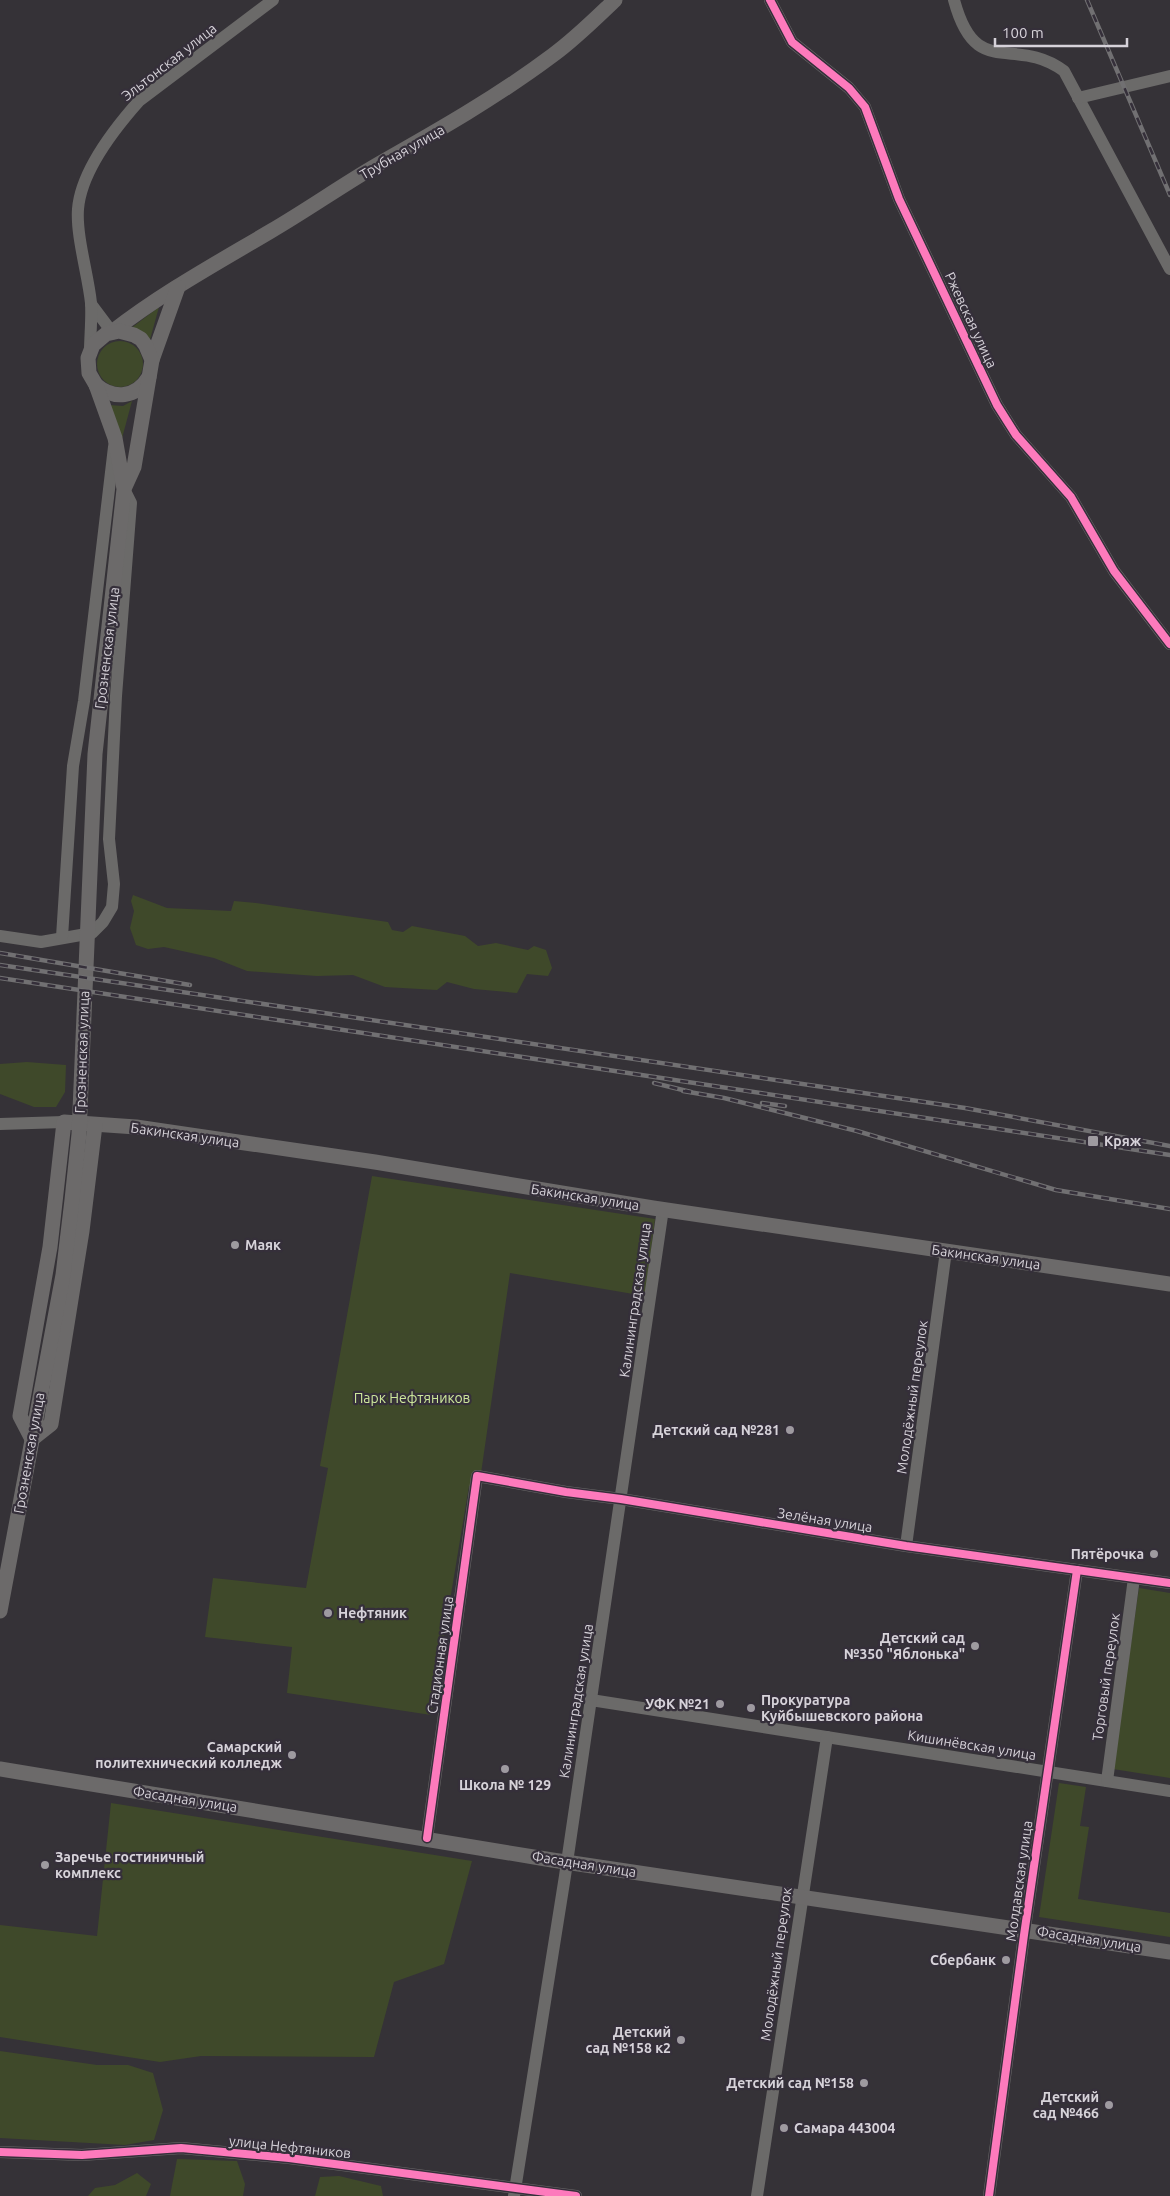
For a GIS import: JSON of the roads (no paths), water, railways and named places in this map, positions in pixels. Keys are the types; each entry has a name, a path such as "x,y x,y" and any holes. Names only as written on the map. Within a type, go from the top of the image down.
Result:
{"main road":[{"name":"Трубная улица","path":"112,332 144,308 376,166 438,132 511,85 555,54 615,0"},
{"path":"124,488 134,467 152,360 178,287"},
{"path":"124,488 115,438 88,366 90,352 100,338 112,332 126,332 141,339 150,352 152,360"},
{"path":"96,385 108,394 127,395 141,388 149,377"},
{"name":"Грозненская улица","path":"0,1611 63,1275 77,1153 95,754 124,488"},
{"path":"64,1122 50,1247 20,1416 32,1439 51,1424 82,1231 95,1125"},
{"name":"Бакинская улица","path":"64,1122 136,1127 374,1162 663,1209 1170,1284"},
{"path":"59,1176 95,1125"},
{"name":"Фасадная улица","path":"0,1769 567,1862 1170,1952"}],"street":[{"name":"Эльтонская улица","path":"90,352 91,304 78,209 82,187 93,165 121,122 139,101 273,0"},
{"name":"Ржевская улица","path":"770,0 792,42 849,88 865,107 899,199 997,405 1016,435 1071,497 1114,571 1170,644"},
{"path":"954,0 968,35 981,48 995,52 1027,55 1052,62 1064,71 1170,269"},
{"path":"1078,98 1170,76"},
{"path":"91,304 112,332"},
{"path":"62,937 73,766 84,701 115,438"},
{"path":"0,936 41,942 92,933 103,922 112,907 114,884 109,839 116,696 132,503 124,488"},
{"name":"Бакинская улица","path":"0,1124 64,1122"},
{"name":"Калининградская улица","path":"514,2192 567,1862 663,1209"},
{"name":"Молодёжный переулок","path":"906,1546 946,1251"},
{"name":"Зелёная улица","path":"477,1476 906,1546 1170,1583"},
{"name":"Стадионная улица","path":"427,1838 477,1476"},
{"name":"Молдавская улица","path":"988,2196 1024,1929 1077,1570"},
{"name":"Торговый переулок","path":"1107,1781 1134,1578"},
{"name":"Кишинёвская улица","path":"590,1700 1170,1791"},
{"name":"Молодёжный переулок","path":"757,2196 827,1737"},
{"name":"улица Нефтяников","path":"0,2152 82,2155 181,2148 289,2158 514,2192 576,2196"}],"railway":[{"path":"1087,0 1170,195"},
{"path":"0,953 190,985"},
{"path":"0,965 965,1108 1170,1146"},
{"path":"0,978 1170,1155"},
{"path":"654,1083 691,1092"},
{"path":"683,1091 724,1098 857,1131 1056,1190 1170,1209"},
{"path":"762,1103 785,1106"}],"place":[{"name":"Кряж","path":"1093,1141"},
{"name":"Маяк","path":"235,1245"},
{"name":"Детский сад №281","path":"790,1430"},
{"name":"Пятёрочка","path":"1154,1554"},
{"name":"Нефтяник","path":"328,1613"},
{"name":"Детский сад №350 \"Яблонька\"","path":"975,1646"},
{"name":"УФК №21","path":"720,1704"},
{"name":"Прокуратура Куйбышевского района","path":"751,1708"},
{"name":"Самарский политехнический колледж","path":"292,1755"},
{"name":"Школа № 129","path":"505,1769"},
{"name":"Заречье гостиничный комплекс","path":"45,1865"},
{"name":"Сбербанк","path":"1006,1960"},
{"name":"Детский сад №158 к2","path":"681,2040"},
{"name":"Детский сад №158","path":"864,2083"},
{"name":"Детский сад №466","path":"1109,2105"},
{"name":"Самара 443004","path":"784,2128"}],"park label":[{"name":"Парк Нефтяников","path":"412,1398"}]}
